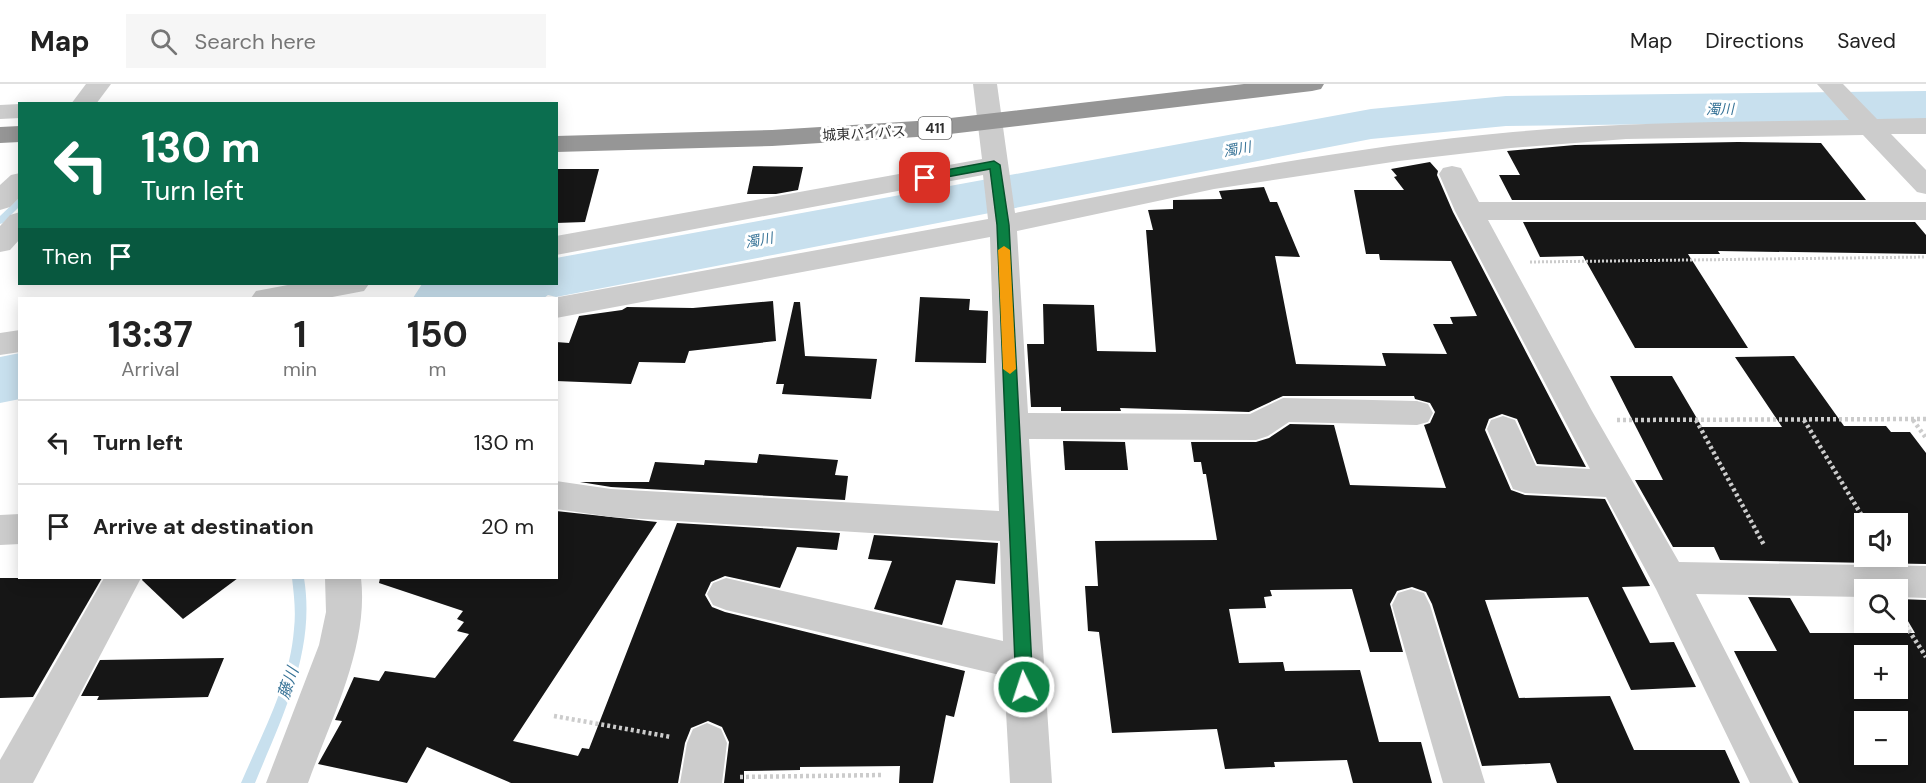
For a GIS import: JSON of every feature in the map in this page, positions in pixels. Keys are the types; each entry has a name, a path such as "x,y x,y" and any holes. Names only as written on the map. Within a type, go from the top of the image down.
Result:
{"highway":[{"name":"城東バイパス","path":"558,144 726,140 893,132 987,104 1161,84"},
{"name":"城東バイパス","path":"558,124 855,115 987,104 1312,84"},
{"path":"0,135 18,134"},
{"path":"0,156 18,156"}],"street":[{"path":"85,102 99,84"},
{"path":"1857,84 1926,155"},
{"path":"1830,85 1926,186"},
{"path":"987,104 1003,225 1023,663 1031,783"},
{"path":"0,112 18,111"},
{"path":"558,308 1003,225 1214,181 1487,143 1626,131 1926,126"},
{"path":"558,246 994,165"},
{"path":"1452,174 1469,211 1580,420 1669,578 1772,783"},
{"path":"1469,211 1926,211"},
{"path":"0,243 18,223"},
{"path":"272,297 348,285"},
{"path":"0,344 18,341"},
{"path":"1012,426 1256,427 1283,410 1417,413"},
{"path":"1503,429 1524,479 1615,484"},
{"path":"558,495 611,503 1017,527"},
{"path":"0,530 18,529"},
{"path":"1669,578 1926,582"},
{"path":"10,783 122,579"},
{"path":"288,783 338,645 345,612 343,579"},
{"path":"726,594 1023,663"},
{"path":"1411,605 1464,783"}],"path":[{"path":"1497,263 1926,257"},
{"path":"1803,419 1860,513"},
{"path":"1913,419 1926,438"},
{"path":"1580,420 1926,419"},
{"path":"1695,420 1783,580"},
{"path":"1908,628 1926,657"},
{"path":"554,716 703,768 883,775"}],"building":[{"path":"1821,143 1866,200 1512,200 1499,175 1520,175 1507,151 1575,145"},
{"path":"1430,162 1438,171 1437,175 1453,212 1586,467 1537,464 1517,419 1502,414 1489,419 1485,430 1511,490 1525,495 1605,499 1650,586 1622,587 1650,643 1674,642 1696,687 1631,690 1588,597 1485,600 1519,698 1610,696 1634,750 1725,750 1740,783 1557,783 1550,763 1482,766 1432,604 1426,592 1412,587 1397,591 1390,604 1403,652 1370,652 1352,589 1270,590 1272,596 1264,597 1266,608 1229,609 1239,663 1283,662 1285,671 1360,670 1379,742 1421,742 1432,783 1353,783 1347,760 1274,762 1275,767 1225,769 1217,729 1112,733 1099,632 1088,631 1085,586 1098,586 1095,541 1217,540 1206,474 1203,474 1201,462 1194,462 1191,442 1256,442 1269,438 1290,424 1334,425 1350,485 1446,488 1424,425 1430,423 1435,412 1430,403 1415,399 1414,396 1283,396 1249,412 1120,408 1121,411 1061,411 1061,407 1031,407 1027,344 1044,344 1043,304 1094,305 1097,351 1156,352 1146,230 1153,230 1148,210 1173,209 1173,200 1222,199 1219,191 1264,187 1270,202 1277,202 1300,257 1275,256 1296,364 1386,366 1382,353 1447,354 1433,324 1453,324 1450,317 1477,316 1451,261 1380,260 1379,254 1366,254 1354,190 1404,190 1391,169"},
{"path":"753,166 803,167 798,190 776,194 747,194"},
{"path":"558,169 599,169 585,222 558,223"},
{"path":"1523,222 1915,222 1926,235 1926,254 1718,251 1720,254 1688,254 1748,348 1635,348 1583,256 1540,257"},
{"path":"920,297 970,299 969,310 988,311 986,363 915,362"},
{"path":"773,301 776,341 689,351 685,363 639,362 631,384 558,381 558,342 569,343 579,316 622,310 627,307 693,308"},
{"path":"794,302 800,302 805,356 877,359 871,399 782,394 784,384 776,384"},
{"path":"1794,356 1844,426 1886,426 1891,432 1910,432 1926,453 1926,564 1908,564 1908,513 1854,513 1854,563 1720,560 1714,547 1673,547 1635,480 1663,480 1610,376 1672,376 1702,427 1782,427 1735,357"},
{"path":"1063,441 1125,442 1128,470 1065,470"},
{"path":"759,454 838,460 835,475 848,476 845,500 611,487 580,482 649,482 655,462 704,465 705,460 757,463"},
{"path":"558,511 657,522 513,741 578,756 582,748 589,749 677,523 840,533 837,550 797,547 780,588 725,576 711,582 705,595 712,607 725,612 965,671 954,717 946,715 933,783 899,783 900,766 800,767 800,770 744,771 744,783 724,783 729,742 722,727 708,721 691,728 685,743 678,783 511,783 427,747 407,783 318,764 342,721 335,720 354,677 379,681 385,671 435,678 469,634 457,631 464,622 457,619 463,611 379,583 380,579 558,579"},
{"path":"874,535 998,543 995,584 956,580 942,625 874,609 892,561 868,559"},
{"path":"0,578 101,579 33,697 0,698"},
{"path":"142,579 237,579 183,619"},
{"path":"1748,597 1790,598 1810,633 1915,633 1908,621 1908,599 1926,600 1926,783 1799,783 1734,651 1777,651"},
{"path":"224,658 208,697 97,700 99,696 81,696 100,660"}],"waterway":[{"name":"濁川","path":"558,278 1371,124 1506,111 1926,106"},
{"path":"0,221 18,202"},
{"name":"濁川","path":"448,297 520,285"},
{"name":"濁川","path":"0,380 18,376"},
{"name":"藤川","path":"248,783 279,708 296,657 301,605 298,579"}],"slow traffic":[{"path":"1004,250 1010,369"}],"route":[{"path":"925,178 994,165 1003,225 1024,687"}]}
